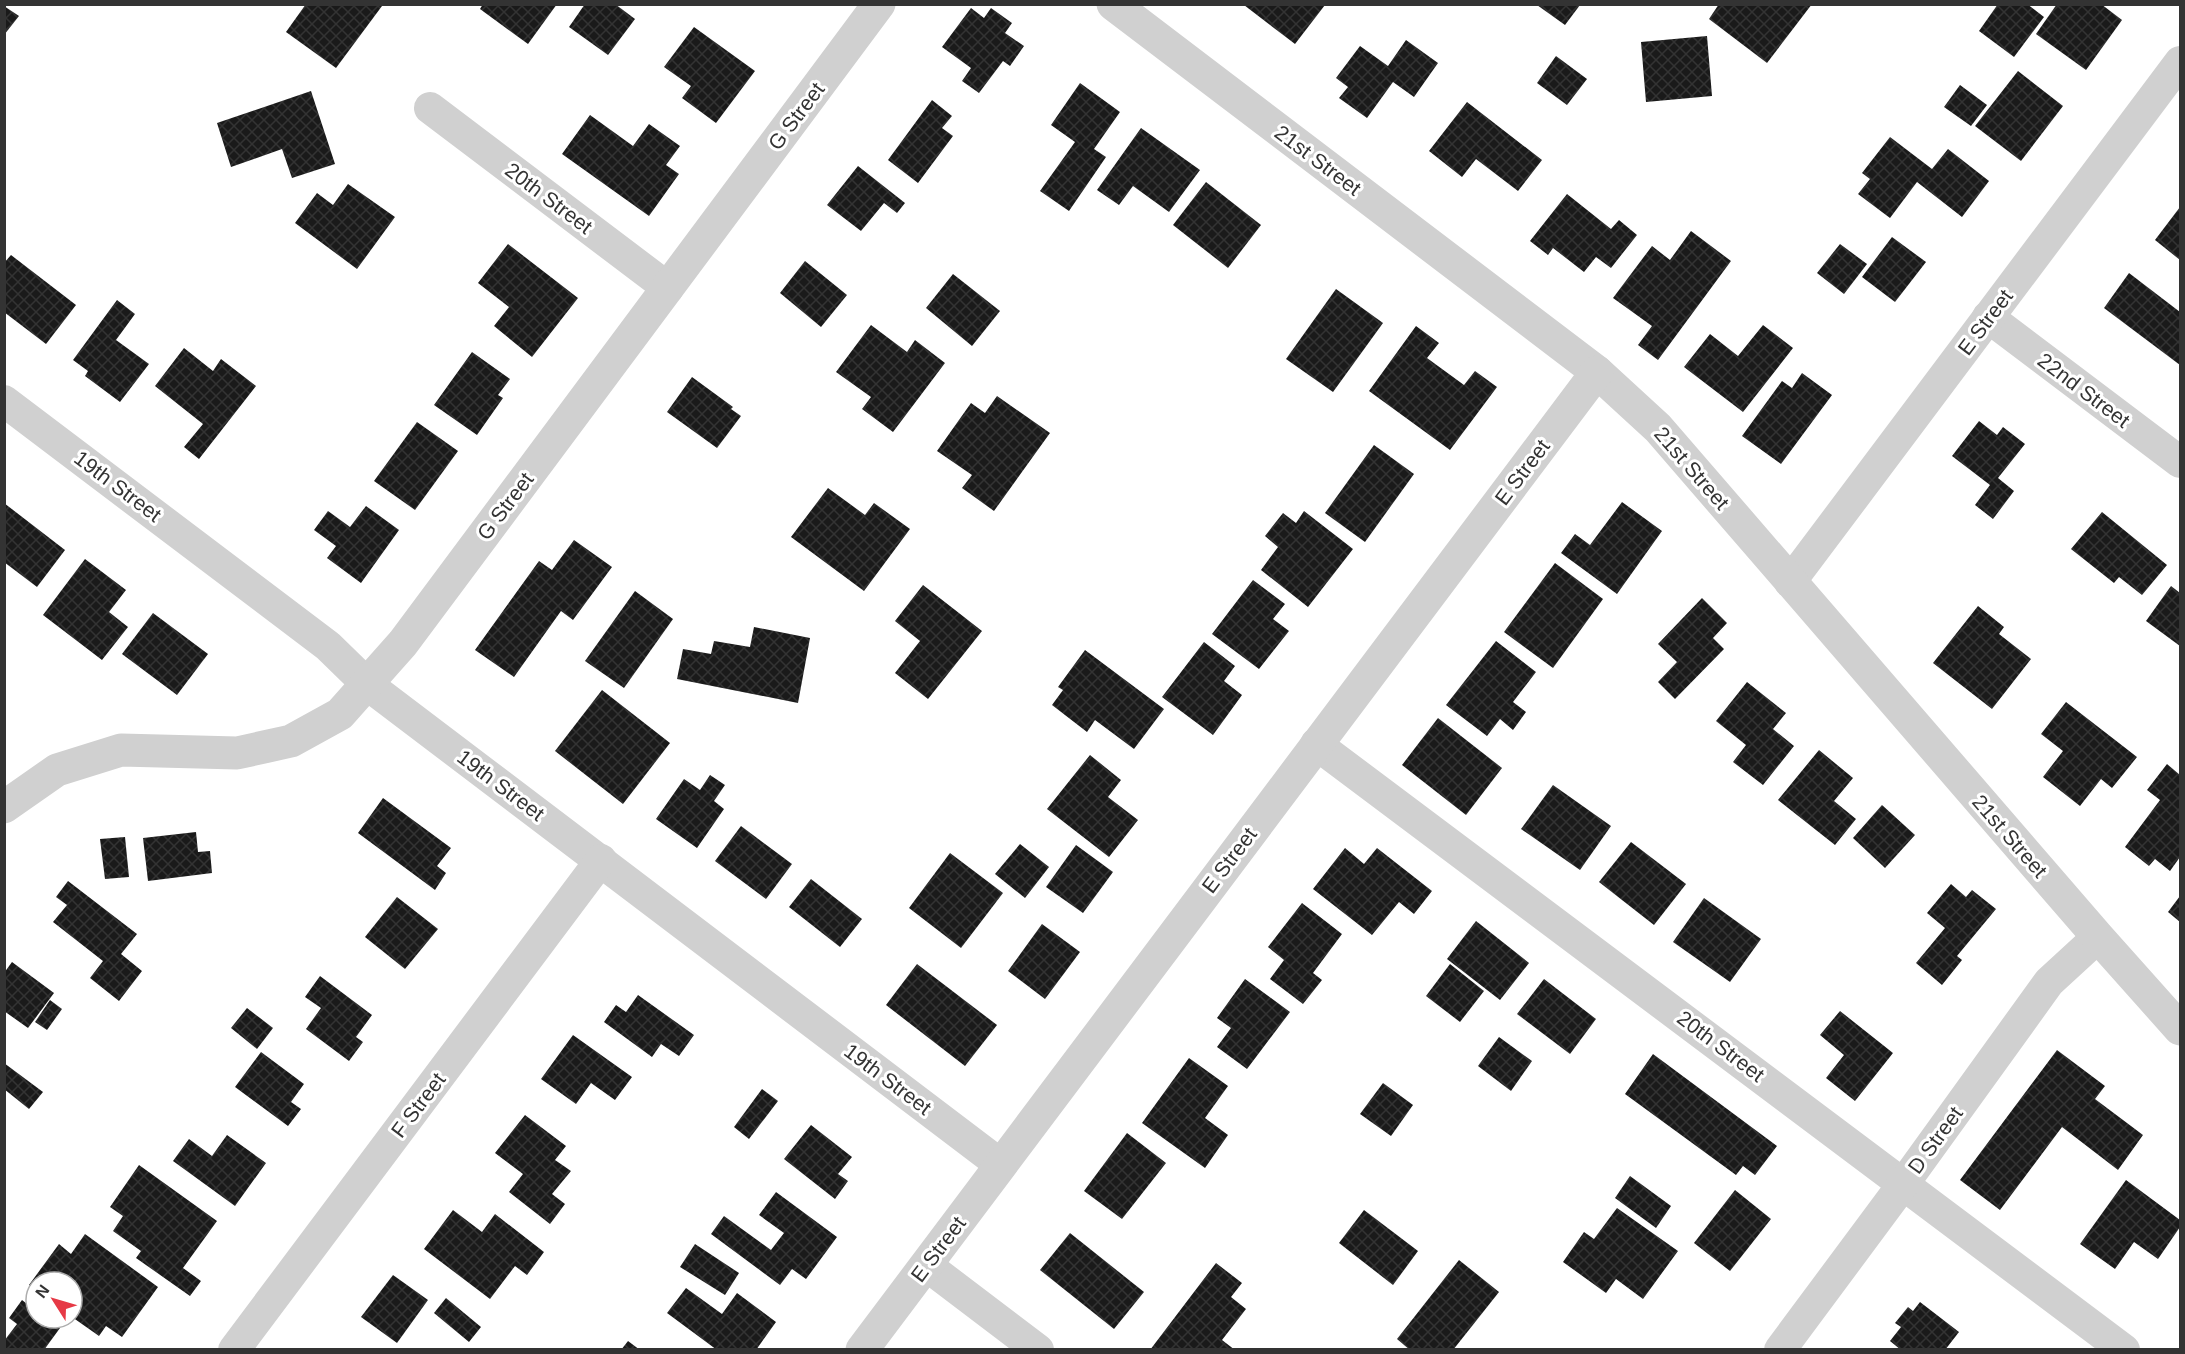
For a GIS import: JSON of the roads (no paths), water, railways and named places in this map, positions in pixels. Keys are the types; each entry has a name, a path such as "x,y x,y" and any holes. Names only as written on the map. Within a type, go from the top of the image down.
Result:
{"street":[{"name":"G Street","path":"4,807 57,770 121,750 237,753 291,741 340,714 403,643 879,4"},
{"name":"21st Street","path":"1113,4 1597,372 1658,428 2098,937 2181,1029"},
{"name":"E Street","path":"1790,582 2181,62"},
{"name":"20th Street","path":"430,108 668,288"},
{"name":"22nd Street","path":"1988,317 2181,462"},
{"name":"E Street","path":"862,1350 1597,372"},
{"name":"19th Street","path":"4,401 328,646 368,685 1001,1165"},
{"name":"20th Street","path":"1316,744 2124,1350"},
{"name":"F Street","path":"234,1350 601,860"},
{"name":"D Street","path":"1780,1350 2049,982 2098,937"},
{"path":"926,1265 1038,1350"}]}
